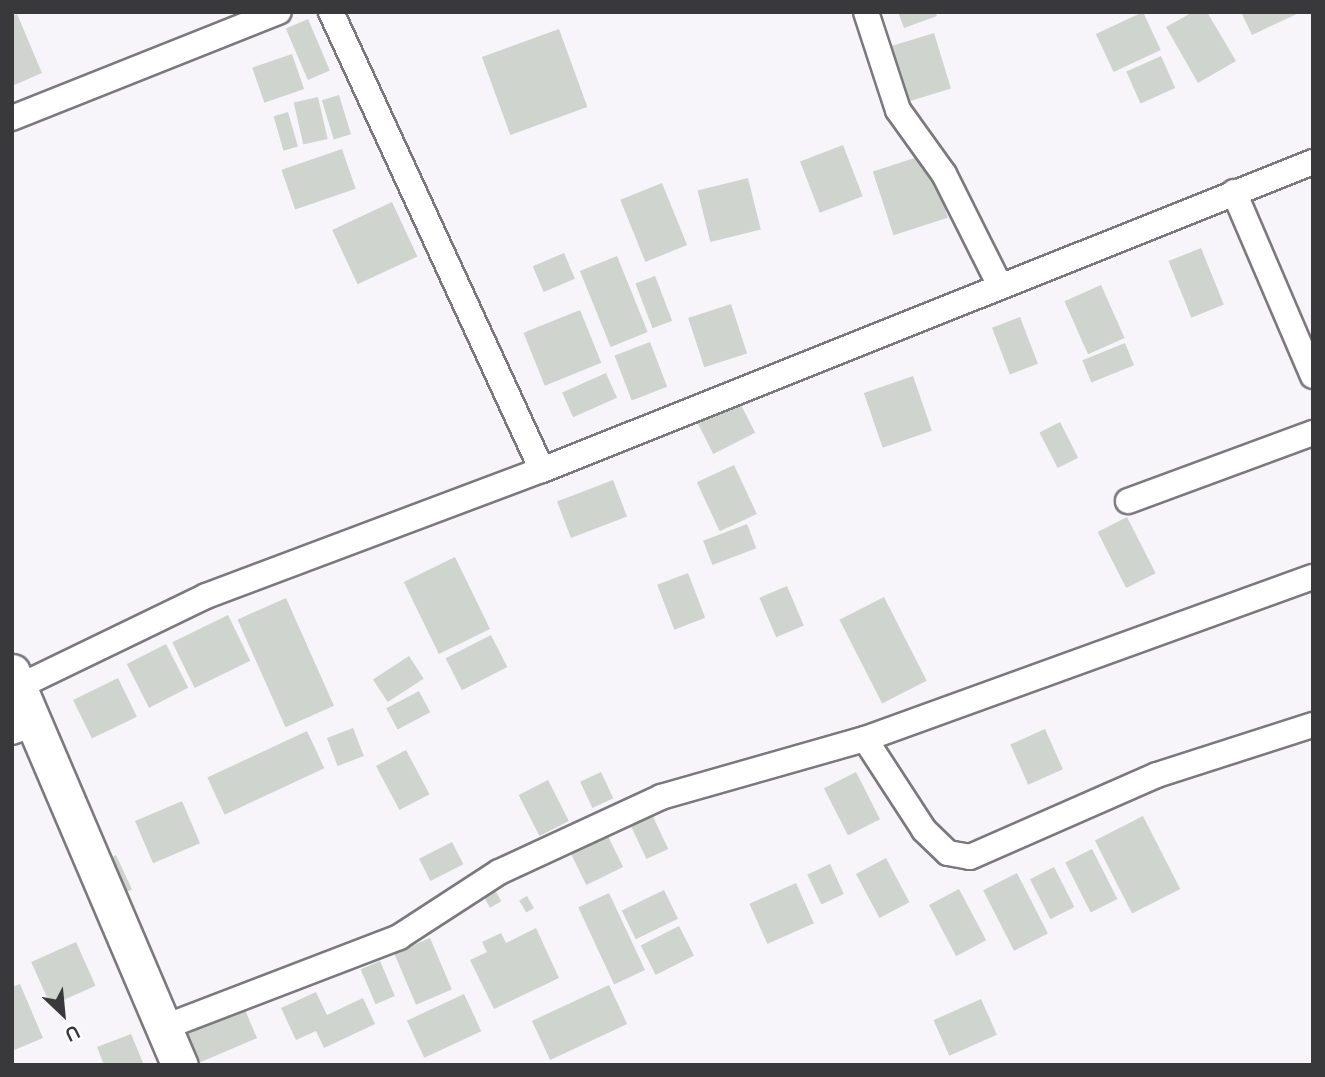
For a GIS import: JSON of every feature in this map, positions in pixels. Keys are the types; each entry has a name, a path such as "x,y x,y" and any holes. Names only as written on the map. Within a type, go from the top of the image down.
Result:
{"main road":[{"path":"15,679 23,728 165,1027 180,1065"}],"street":[{"path":"12,118 279,12"},
{"path":"331,12 542,470"},
{"path":"866,12 898,110 944,174 999,286"},
{"path":"15,679 206,596 542,470 1313,162"},
{"path":"1234,192 1313,376"},
{"path":"1128,500 1313,433"},
{"path":"165,1027 399,937 499,873 661,797 865,739 1313,577"},
{"path":"865,739 924,830 948,853 970,858 1157,775 1313,725"}],"building":[{"path":"898,12 935,12 937,16 904,28"},
{"path":"1143,12 1161,50 1114,72 1096,34"},
{"path":"1193,12 1207,12 1236,61 1198,83 1166,27"},
{"path":"1241,12 1301,12 1252,35"},
{"path":"17,14 42,73 12,86 12,16"},
{"path":"308,19 330,71 308,80 286,28"},
{"path":"559,29 587,107 510,135 482,57"},
{"path":"934,33 951,88 901,104 884,48"},
{"path":"292,54 304,89 264,103 252,68"},
{"path":"1161,56 1175,88 1141,103 1126,71"},
{"path":"339,95 351,134 334,139 322,100"},
{"path":"318,97 328,139 303,145 294,103"},
{"path":"288,112 298,147 284,151 274,116"},
{"path":"843,145 863,196 820,213 800,161"},
{"path":"342,149 356,189 295,210 281,170"},
{"path":"927,154 948,218 893,235 873,172"},
{"path":"748,178 761,229 710,242 698,191"},
{"path":"662,183 687,245 645,262 620,200"},
{"path":"392,202 417,256 358,284 332,230"},
{"path":"1201,248 1224,305 1191,318 1169,261"},
{"path":"564,253 575,279 544,292 533,266"},
{"path":"617,256 648,332 611,347 580,271"},
{"path":"655,276 672,321 653,328 635,284"},
{"path":"1101,285 1125,338 1088,354 1064,301"},
{"path":"731,304 747,353 704,367 688,318"},
{"path":"580,310 601,363 545,386 523,333"},
{"path":"1020,317 1038,364 1010,374 992,328"},
{"path":"650,342 667,387 632,400 615,356"},
{"path":"1125,343 1134,365 1091,382 1082,360"},
{"path":"606,373 617,398 573,417 562,393"},
{"path":"913,376 932,431 883,448 864,393"},
{"path":"737,397 755,433 713,454 695,418"},
{"path":"1060,422 1078,458 1058,468 1040,432"},
{"path":"734,465 757,514 720,531 697,482"},
{"path":"613,480 627,516 571,538 557,502"},
{"path":"1127,517 1156,573 1126,588 1098,532"},
{"path":"747,524 756,548 712,565 703,541"},
{"path":"455,557 490,629 439,654 404,582"},
{"path":"688,573 705,618 674,630 657,585"},
{"path":"787,586 804,626 776,637 759,598"},
{"path":"884,597 927,681 882,703 839,620"},
{"path":"286,598 334,706 286,727 238,620"},
{"path":"228,615 250,661 195,688 172,642"},
{"path":"491,635 507,667 462,690 446,658"},
{"path":"166,644 188,688 149,708 127,664"},
{"path":"409,656 424,679 388,702 373,679"},
{"path":"118,678 137,717 92,739 73,700"},
{"path":"419,691 430,712 398,730 386,708"},
{"path":"353,728 364,756 338,766 327,738"},
{"path":"1045,729 1063,769 1028,785 1010,744"},
{"path":"307,731 324,768 225,815 207,777"},
{"path":"406,750 429,794 399,810 376,766"},
{"path":"601,772 613,798 592,808 580,782"},
{"path":"856,772 880,819 848,836 824,788"},
{"path":"548,780 569,821 539,836 519,795"},
{"path":"182,801 200,843 153,863 135,821"},
{"path":"650,810 668,849 646,859 628,820"},
{"path":"1143,816 1180,889 1132,914 1095,841"},
{"path":"606,832 623,867 586,885 569,850"},
{"path":"452,842 463,864 430,881 419,859"},
{"path":"1092,849 1117,899 1091,913 1065,863"},
{"path":"116,855 132,889 115,897 99,863"},
{"path":"886,858 909,902 879,918 856,874"},
{"path":"830,864 844,894 821,904 807,875"},
{"path":"1054,867 1074,907 1050,919 1030,879"},
{"path":"1017,873 1048,934 1014,951 983,890"},
{"path":"796,883 814,923 767,944 749,904"},
{"path":"959,889 986,940 956,956 929,905"},
{"path":"495,890 501,901 490,908 484,896"},
{"path":"664,890 678,919 636,939 622,911"},
{"path":"609,893 645,970 614,984 578,907"},
{"path":"527,896 534,908 526,913 519,900"},
{"path":"679,926 694,955 656,975 641,946"},
{"path":"536,928 559,978 494,1009 470,960 487,952 482,942 501,933 506,943"},
{"path":"430,938 452,990 416,1005 394,953"},
{"path":"76,942 96,986 51,1006 31,962"},
{"path":"380,961 395,996 376,1004 361,969"},
{"path":"20,984 43,1038 12,1051 12,987"},
{"path":"609,985 627,1024 550,1060 532,1021"},
{"path":"316,992 327,1015 363,998 375,1024 324,1048 316,1031 296,1040 281,1008"},
{"path":"464,994 481,1031 424,1058 407,1021"},
{"path":"981,999 997,1035 949,1056 933,1020"},
{"path":"243,1005 257,1038 199,1063 185,1030"},
{"path":"131,1034 144,1065 104,1065 97,1047"}]}
